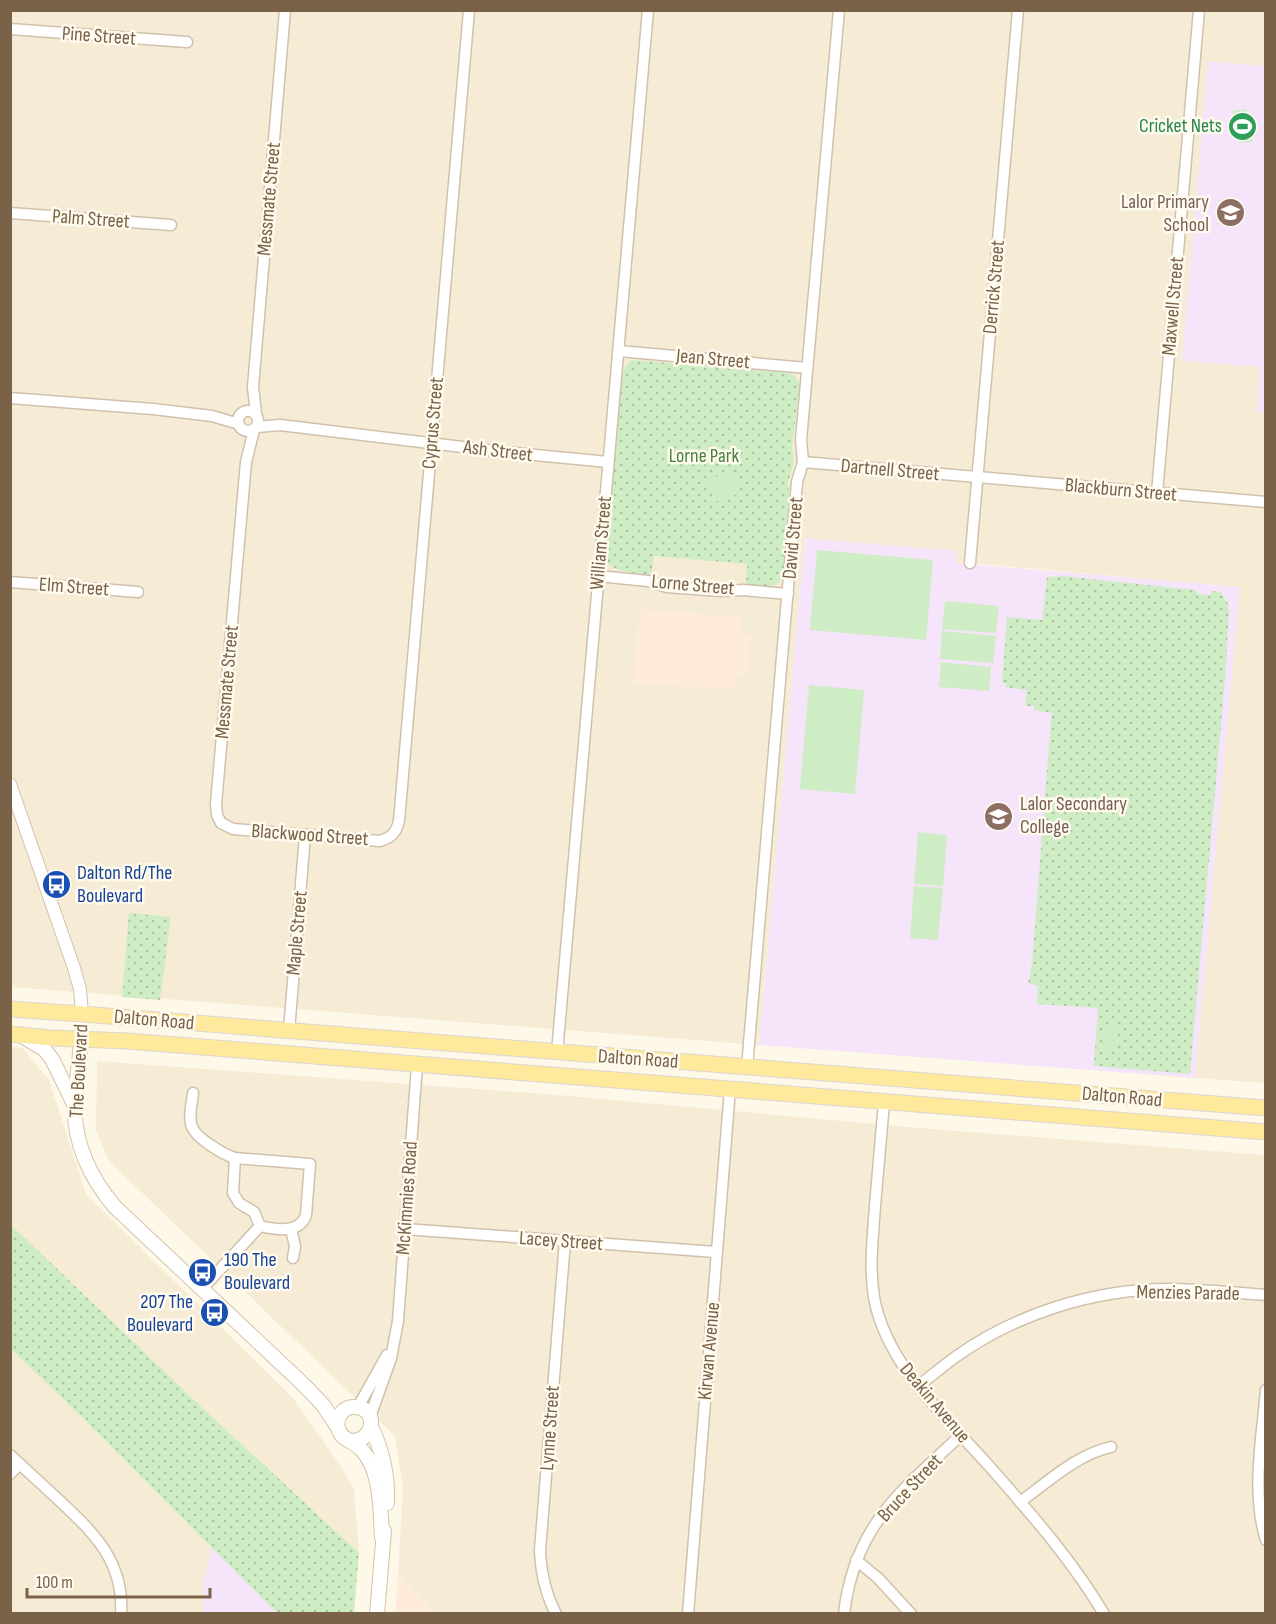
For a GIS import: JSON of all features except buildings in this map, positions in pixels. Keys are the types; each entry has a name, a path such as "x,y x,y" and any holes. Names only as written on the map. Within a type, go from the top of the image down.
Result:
{"main road":[{"name":"Dalton Road","path":"10,1009 1266,1108"},
{"name":"The Boulevard","path":"82,1014 75,1106 79,1140 84,1158 100,1188 115,1207 305,1386 323,1405 337,1426"},
{"name":"Dalton Road","path":"15,1035 139,1042 1266,1132"},
{"path":"15,1035 44,1049 52,1059 75,1106"},
{"name":"William Street","path":"555,1076 557,1053"},
{"name":"Deakin Avenue","path":"884,1102 886,1078"},
{"name":"The Boulevard","path":"305,1386 336,1403 355,1407"},
{"path":"376,1614 382,1537 387,1515 387,1483 382,1452 366,1412 355,1407 343,1411 339,1416 337,1426 342,1436 361,1449 374,1472 378,1489 382,1537"},
{"path":"351,1441 362,1439 369,1432 370,1422"}],"street":[{"name":"Messmate Street","path":"226,827 217,815 216,804 285,10"},
{"name":"Cyprus Street","path":"393,835 399,821 469,10"},
{"name":"William Street","path":"557,1053 648,10"},
{"name":"David Street","path":"747,1067 797,482 803,462 800,445 839,10"},
{"name":"Derrick Street","path":"970,562 1018,10"},
{"name":"Maxwell Street","path":"1157,493 1199,10"},
{"name":"Pine Street","path":"10,29 187,42"},
{"name":"Palm Street","path":"10,213 171,225"},
{"name":"Jean Street","path":"619,351 807,368"},
{"name":"Ash Street","path":"10,398 135,407 504,452 608,462"},
{"name":"Dartnell Street","path":"803,462 977,477"},
{"name":"Blackburn Street","path":"977,477 1266,502"},
{"name":"Lorne Street","path":"598,576 648,581 678,588 788,594"},
{"name":"Elm Street","path":"10,582 138,592"},
{"name":"The Boulevard","path":"10,784 77,976 82,1014"},
{"name":"Blackwood Street","path":"226,827 380,841 393,835"},
{"name":"Maple Street","path":"289,1031 305,835"},
{"name":"McKimmies Road","path":"370,1422 389,1366 396,1332 417,1065"},
{"name":"Kirwan Avenue","path":"688,1614 730,1089"},
{"path":"193,1093 191,1119 193,1129 204,1140 226,1155 235,1158 310,1164 305,1219 291,1229 260,1226"},
{"name":"Deakin Avenue","path":"884,1102 872,1248 874,1297 880,1321 893,1351 918,1386 1062,1551 1104,1614"},
{"path":"235,1158 232,1193 239,1203 254,1212 260,1226"},
{"path":"202,1289 260,1226"},
{"path":"291,1229 295,1246 293,1258"},
{"name":"Lacey Street","path":"405,1229 716,1252"},
{"name":"Lynne Street","path":"555,1614 544,1585 540,1550 565,1241"},
{"name":"Menzies Parade","path":"918,1386 955,1357 1007,1327 1072,1302 1124,1292 1169,1289 1266,1295"},
{"name":"McKimmies Road","path":"355,1407 383,1362 396,1332"},
{"path":"1266,1390 1258,1509 1266,1540"},
{"name":"Bruce Street","path":"844,1614 856,1560 867,1537 890,1502 962,1435"},
{"path":"1020,1502 1078,1459 1094,1451 1111,1447"},
{"path":"10,1455 99,1541 109,1556 117,1575 121,1596 121,1614"},
{"path":"10,1474 20,1464"},
{"path":"856,1560 878,1578 911,1614"}],"shaded area":[{"path":"10,11 1265,11 1265,1083 1195,1078 1239,587 956,562 956,551 805,538 759,1045 11,987"},
{"name":"Lalor Primary School","path":"1208,61 1265,66 1265,413 1257,412 1260,367 1182,361"},
{"name":"Lalor Secondary College","path":"805,538 957,551 956,563 1240,587 1195,1078 759,1045"},
{"path":"640,609 741,617 740,634 750,636 748,675 736,674 737,690 633,683"},
{"path":"11,1047 22,1048 49,1080 86,1194 292,1397 340,1465 354,1489 359,1553 354,1613 11,1614"},
{"path":"97,1061 558,1095 919,1128 1265,1155 1265,1613 436,1613 398,1576 403,1488 395,1436 108,1160 96,1130"},
{"path":"212,1547 277,1613 203,1614 204,1580"},
{"path":"398,1576 436,1613 395,1613"}],"green space":[{"name":"Cricket Nets","path":"1246,109 1253,142 1240,143 1233,111"},
{"name":"Lorne Park","path":"632,360 790,373 796,377 800,385 792,447 794,462 788,483 790,501 784,575 777,583 768,586 746,584 747,564 654,556 651,575 623,571 607,564 623,372"},
{"path":"733,472 741,493 714,502 707,480"},
{"path":"817,550 933,560 926,640 810,630"},
{"path":"1062,576 1195,590 1198,594 1210,595 1212,591 1221,592 1228,604 1225,679 1190,1074 1094,1066 1098,1008 1037,1004 1038,986 1028,983 1034,940 1052,713 1034,710 1034,706 1025,706 1027,690 1006,687 1006,683 1002,683 1007,617 1042,620 1047,577"},
{"path":"945,601 999,606 996,633 942,629"},
{"path":"942,631 996,636 993,663 940,659"},
{"path":"941,662 991,667 989,691 939,687"},
{"path":"809,685 864,690 855,794 800,789"},
{"path":"918,832 947,835 943,886 914,884"},
{"path":"914,886 943,888 938,940 910,938"},
{"path":"129,913 171,917 160,1000 122,997"},
{"path":"1104,1027 1115,1028 1114,1049 1102,1048"},
{"path":"10,1224 211,1416 359,1553 354,1613 277,1613 11,1349"}],"place":[{"name":"Cricket Nets","path":"1243,126"},
{"name":"Lalor Primary School","path":"1230,213"},
{"name":"Lalor Secondary College","path":"999,816"},
{"name":"Dalton Rd/The Boulevard","path":"56,884"},
{"name":"190 The Boulevard","path":"203,1272"},
{"name":"207 The Boulevard","path":"214,1313"}]}
